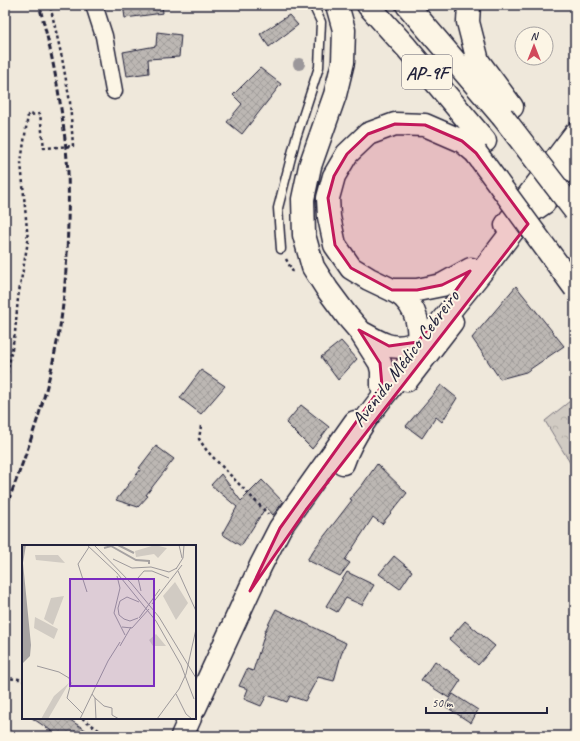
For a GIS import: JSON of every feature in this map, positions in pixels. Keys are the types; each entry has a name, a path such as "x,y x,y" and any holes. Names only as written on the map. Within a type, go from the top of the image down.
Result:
{"main road":[{"path":"337,5 344,30 343,62 335,95 309,173 303,199 304,235 314,267 346,316 359,330 380,363 382,371 382,386"},
{"name":"AP-9F","path":"368,5 406,47 480,147 575,263"},
{"name":"AP-9F","path":"407,5 507,112 575,211"},
{"path":"469,5 468,22 478,61 507,112 573,169"},
{"path":"343,463 348,448 353,440 413,358 417,351 418,342 418,326 413,310 405,299 392,290 351,268 335,245 328,217 328,198 334,176 347,154 368,134 395,124 425,125 480,147 575,288"},
{"name":"Avenida Médico Cebreiro","path":"196,706 261,565 280,528 368,403 418,342 471,269 532,192 575,134"},
{"name":"Avenida Médico Cebreiro","path":"250,591 277,550 343,463 544,203 573,169"},
{"path":"359,330 377,341 389,346 409,345 425,340 483,270 512,232 528,214 544,203"},
{"path":"392,290 417,290 442,285 471,269"},
{"path":"182,736 190,719"}],"street":[{"path":"94,5 104,36 114,91"}],"lane":[{"path":"281,249 278,208 296,138 319,67 321,22 313,5"}],"path":[{"path":"5,385 15,333 18,298 28,240 21,162 28,115 40,114 44,148 73,146 70,102 50,5"},
{"path":"201,426 198,439 206,451 280,528"},
{"path":"5,678 22,680"},
{"path":"83,719 107,736"}],"highlighted area":[{"path":"395,124 425,125 462,141 476,153 528,224 306,510 250,591 280,528 382,386 380,363 359,330 389,346 418,342 470,271 442,285 417,290 392,290 351,268 335,245 328,198 334,176 347,154 368,134"}],"green space":[{"path":"575,397 575,466 572,466 545,421"}],"building":[{"path":"123,5 162,5 163,13 125,18"},
{"path":"289,15 298,25 269,47 260,34"},
{"path":"157,32 181,35 179,57 148,59 149,73 127,76 123,52 156,46"},
{"path":"260,68 281,84 242,134 227,122 242,104 233,95"},
{"path":"516,286 564,346 526,372 500,379 472,338"},
{"path":"341,341 357,359 338,380 321,357"},
{"path":"201,370 225,386 201,414 180,398"},
{"path":"441,385 457,398 442,422 436,417 422,438 406,426"},
{"path":"301,405 329,427 312,449 286,423"},
{"path":"156,446 174,459 146,495 148,496 138,507 116,500 141,469 139,468"},
{"path":"377,464 407,493 382,524 373,517 345,560 350,563 340,576 307,560 352,500 350,499"},
{"path":"221,474 241,501 262,480 283,502 273,515 266,507 241,546 222,534 237,507 211,485"},
{"path":"394,556 412,571 400,589 379,574"},
{"path":"347,572 374,585 362,605 346,598 337,612 326,606"},
{"path":"276,609 346,643 334,681 318,677 305,701 290,696 287,702 267,695 261,706 244,699 248,689 239,686 247,669 253,671 264,633"},
{"path":"465,621 495,646 478,665 449,639"},
{"path":"435,661 461,680 449,698 421,680"},
{"path":"453,694 478,710 471,723 445,706"},
{"path":"34,719 69,719 95,736 59,736"}],"railway":[{"path":"5,509 41,409 52,368 60,324 66,266 68,233 68,172 64,130 58,88 39,5"}]}
